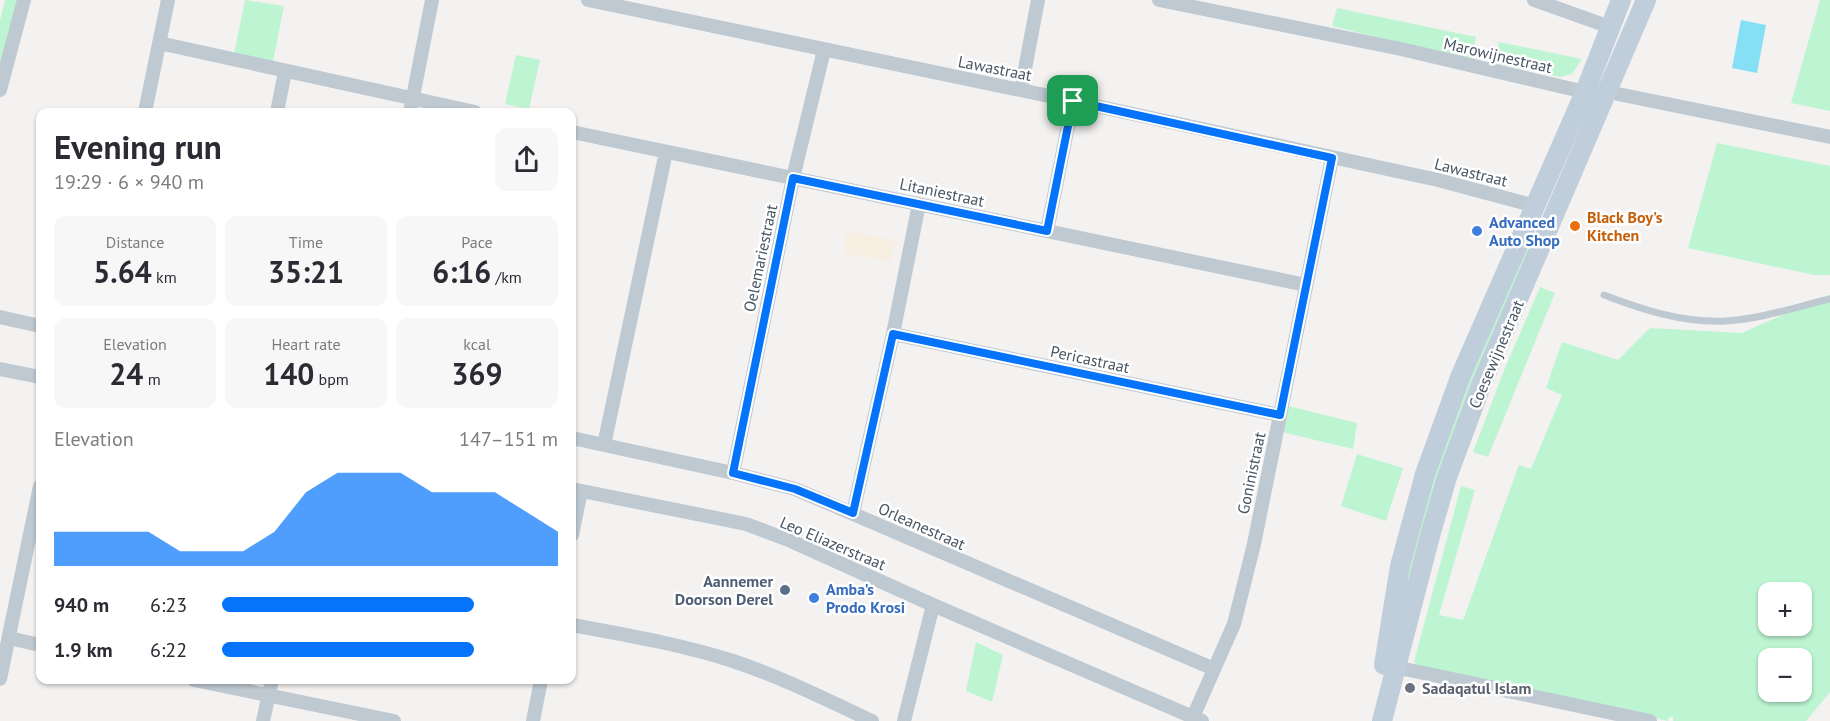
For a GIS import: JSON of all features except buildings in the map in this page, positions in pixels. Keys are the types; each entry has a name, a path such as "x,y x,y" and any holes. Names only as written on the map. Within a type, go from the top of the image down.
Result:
{"main road":[{"name":"Coesewijnestraat","path":"1371,721 1384,662 1400,566 1425,474 1461,375 1585,92 1621,0"},
{"name":"Coesewijnestraat","path":"1382,721 1430,536 1448,477 1482,383 1646,0"}],"street":[{"path":"0,90 24,0"},
{"path":"146,108 168,0"},
{"path":"411,106 432,0"},
{"name":"Lawastraat","path":"588,0 622,3 824,50 1438,180 1535,206"},
{"path":"1021,90 1038,0"},
{"name":"Marowijnestraat","path":"1159,0 1222,6 1585,92 1608,92 1830,137"},
{"path":"1534,0 1610,27"},
{"path":"159,43 285,72 411,106 432,108"},
{"name":"Oelemariestraat","path":"733,473 793,178 824,50"},
{"path":"278,108 285,72"},
{"path":"1047,231 1073,101"},
{"name":"Litaniestraat","path":"576,133 1306,285"},
{"path":"604,445 666,152"},
{"name":"Goninistraat","path":"1197,719 1214,669 1234,624 1254,544 1332,158"},
{"path":"853,513 919,204"},
{"path":"0,317 36,325"},
{"name":"Pericastraat","path":"893,334 1280,415"},
{"path":"0,369 36,376"},
{"name":"Orleanestraat","path":"576,439 795,489 1214,669"},
{"name":"Leo Eliazerstraat","path":"576,490 746,524 791,541 1197,719"},
{"path":"0,679 36,522"},
{"path":"904,721 933,605"},
{"path":"576,626 685,647 734,662 784,681 872,721"},
{"path":"9,638 36,644"},
{"path":"1395,667 1650,721"},
{"path":"213,684 394,721"},
{"path":"263,721 271,684"},
{"path":"533,721 540,684"}],"lane":[{"path":"1604,296 1649,312 1693,320 1726,321 1762,316 1830,299"}],"green space":[{"path":"5,0 19,0 0,73 0,20"},
{"path":"245,0 284,6 273,62 234,54"},
{"path":"1820,0 1830,0 1830,111 1791,103"},
{"path":"1337,8 1476,37 1472,61 1332,26"},
{"path":"1499,42 1582,59 1572,74 1560,77 1495,64"},
{"path":"516,55 540,60 529,108 505,104"},
{"path":"1717,143 1830,166 1830,275 1814,275 1688,248"},
{"path":"1527,243 1533,244 1408,595 1398,610 1412,542 1458,400"},
{"path":"1540,287 1555,293 1488,457 1473,452 1505,368"},
{"path":"1830,295 1830,692 1806,721 1673,721 1673,717 1669,717 1668,721 1419,667 1414,662 1461,486 1475,490 1439,615 1463,620 1519,465 1531,469 1562,395 1546,388 1562,342 1618,360 1650,328 1742,333"},
{"path":"1288,406 1357,423 1353,449 1282,432"},
{"path":"1357,454 1403,468 1386,521 1341,506"},
{"path":"976,642 1003,655 992,702 966,691"}],"sand":[{"path":"847,231 895,240 891,262 843,253"}],"water":[{"path":"1741,20 1766,25 1757,73 1732,68"}],"place":[{"name":"Black Boy's Kitchen","path":"1575,226"},
{"name":"Advanced Auto Shop","path":"1477,231"},
{"name":"Aannemer Doorson Derel","path":"785,590"},
{"name":"Amba's Prodo Krosi","path":"814,598"},
{"name":"Sadaqatul Islam","path":"1410,688"}],"route":[{"path":"1073,101 1332,158 1280,415 893,334 853,513 795,489 733,473 793,178 1047,231 1073,101"}]}
